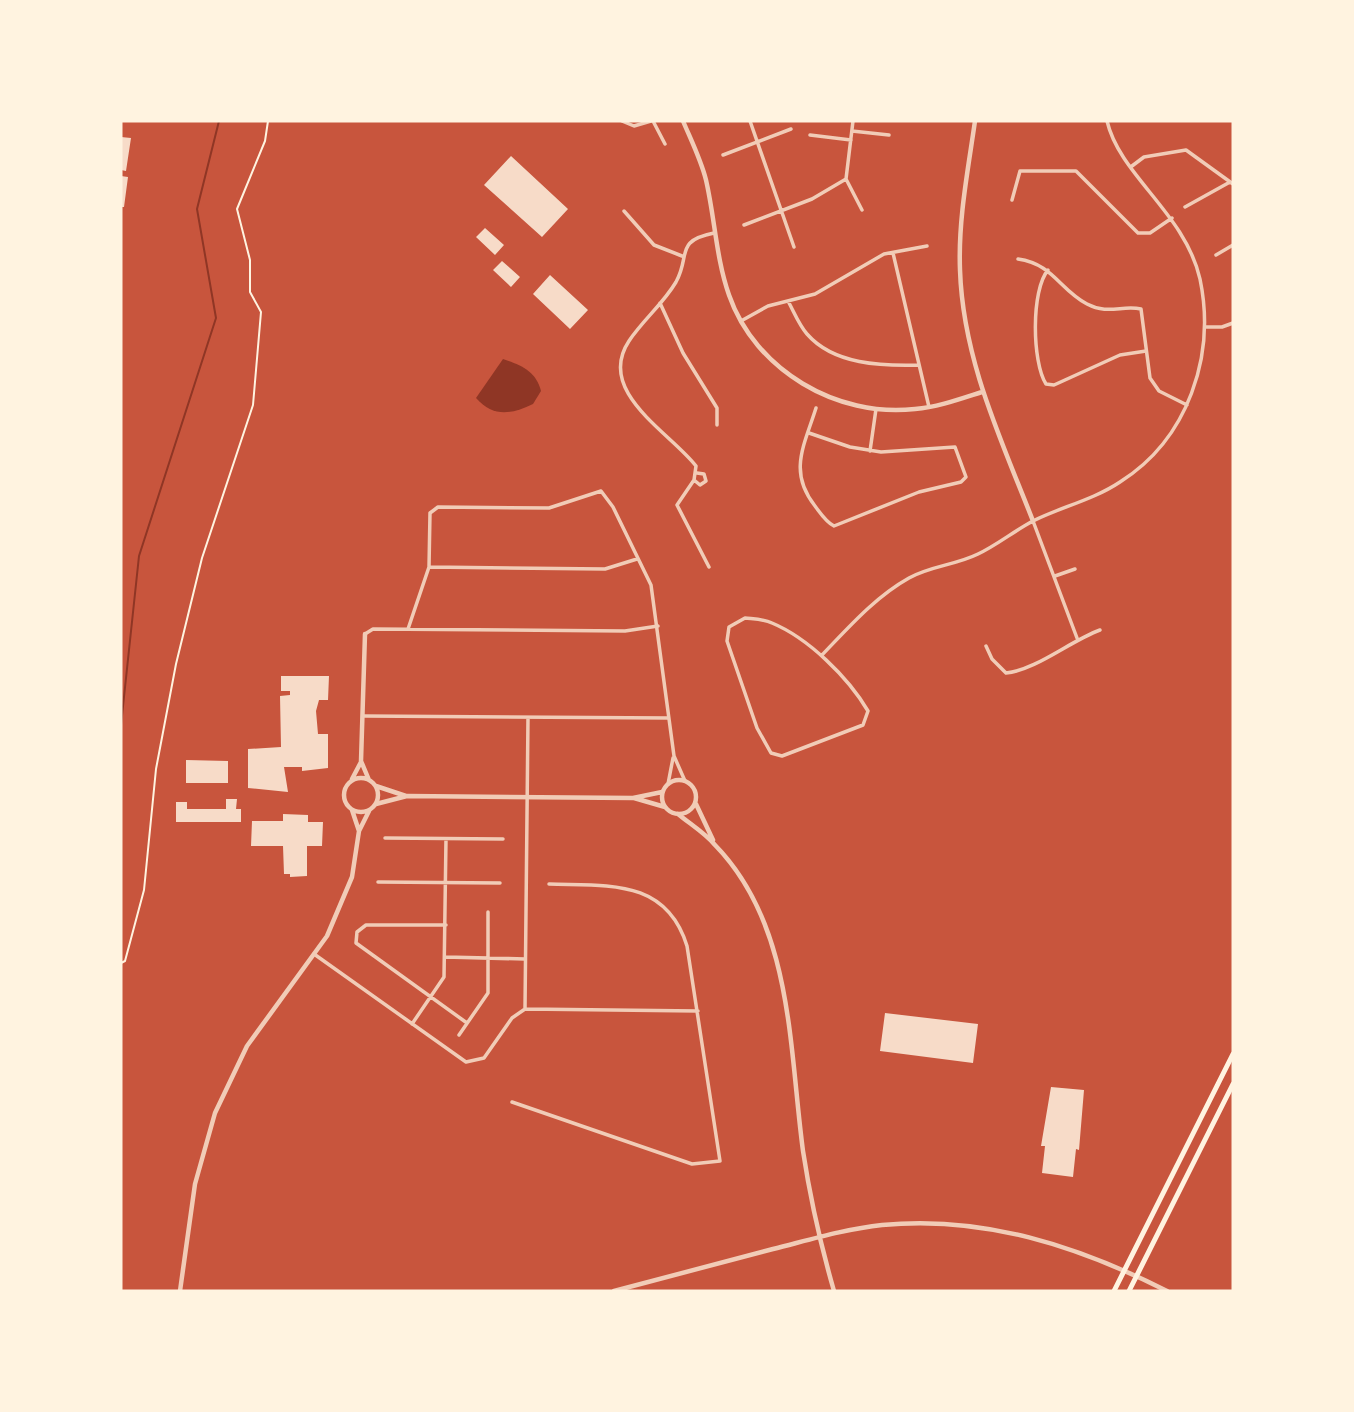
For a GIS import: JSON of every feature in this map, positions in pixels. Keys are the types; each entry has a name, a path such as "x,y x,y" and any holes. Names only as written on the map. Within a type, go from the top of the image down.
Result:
{"main road":[{"path":"1114,1291 1233,1054"},
{"path":"1129,1291 1233,1084"}],"street":[{"path":"622,121 634,126 652,121 665,144"},
{"path":"683,121 705,179 724,280 740,321 766,354 803,384 842,402 876,409 929,407 982,391"},
{"path":"750,121 794,247"},
{"path":"853,121 846,178 862,210"},
{"path":"975,121 962,216 960,270 965,322 982,391 1077,638"},
{"path":"822,655 885,594 909,578 977,555 1033,521 1098,494 1131,474 1167,439 1186,405 1200,369 1205,327 1199,277 1184,238 1172,218 1116,145 1107,121"},
{"path":"723,155 791,129"},
{"path":"852,131 889,135"},
{"path":"810,135 851,140"},
{"path":"1132,166 1144,157 1186,150 1232,183 1185,206"},
{"path":"1012,200 1020,171 1076,171 1138,233 1150,233 1172,218"},
{"path":"744,225 812,199 846,178"},
{"path":"624,211 654,246 682,256"},
{"path":"709,567 677,505 697,473 694,463 634,403 624,384 622,367 625,348 676,282 682,256 695,238 714,233"},
{"path":"740,321 768,306 815,293 893,252 927,246"},
{"path":"1216,255 1233,246"},
{"path":"893,252 929,407"},
{"path":"1018,259 1036,262 1076,297 1092,306 1117,311 1141,309 1146,351 1154,384 1159,390 1186,405"},
{"path":"1048,270 1038,288 1036,325 1042,374 1048,385 1120,355 1146,351"},
{"path":"788,301 805,332 819,344 867,364 919,365"},
{"path":"660,303 683,353 717,408 717,425"},
{"path":"1205,327 1222,327 1233,323"},
{"path":"808,433 870,451 905,453 955,447 964,467 964,480 919,492 834,526 828,523 800,484 799,471 808,433 816,408"},
{"path":"870,451 876,409"},
{"path":"694,480 700,485 706,481 704,474 697,473"},
{"path":"408,629 429,567 430,513 438,507 549,508 601,491 613,507 652,585 674,755 685,781 695,791 695,803 715,844 750,892 767,927 778,964 793,1061 803,1153 834,1291"},
{"path":"429,567 606,569 637,559"},
{"path":"1055,576 1075,569"},
{"path":"744,618 771,622 822,655 855,689 868,711 868,718 863,725 782,756 771,753 757,728 727,641 729,627 744,618"},
{"path":"407,796 376,786 369,780 361,761 365,634 373,629 625,631 658,626"},
{"path":"986,646 992,659 1006,673 1019,672 1077,638 1100,630"},
{"path":"361,716 669,718"},
{"path":"525,1010 528,717"},
{"path":"180,1291 195,1184 215,1113 245,1050 314,954 341,907 352,877 359,831 369,811 376,804 407,796 633,798 662,792 668,784 674,755"},
{"path":"359,831 344,796 361,761"},
{"path":"352,780 369,780"},
{"path":"668,784 685,781"},
{"path":"376,786 376,804"},
{"path":"662,792 665,807"},
{"path":"633,798 665,807 678,814 715,844"},
{"path":"678,814 688,811 695,803"},
{"path":"352,810 369,811"},
{"path":"385,838 503,839"},
{"path":"412,1024 444,977 446,839"},
{"path":"378,882 500,883"},
{"path":"512,1102 692,1164 720,1161 684,936 662,905 642,893 618,886 549,884"},
{"path":"459,1035 488,993 488,912"},
{"path":"446,925 366,925 360,928 356,935 359,947 467,1023"},
{"path":"314,954 466,1062 484,1058 512,1018 525,1010 698,1011"},
{"path":"445,957 525,959"},
{"path":"614,1291 822,1237 883,1225 968,1226 1052,1242 1125,1270 1167,1291"}],"path":[{"path":"121,963 125,961 144,890 156,769 176,664 202,558 253,405 261,312 250,292 250,260 237,209 265,141 268,121"}],"shaded area":[{"path":"503,359 522,366 539,384 541,391 533,404 502,412 489,408 476,398"}],"building":[{"path":"121,137 131,138 126,171 121,170"},
{"path":"511,156 568,209 542,237 484,185"},
{"path":"121,176 128,177 124,207 121,207"},
{"path":"485,228 504,245 495,255 476,237"},
{"path":"502,261 520,277 511,287 493,270"},
{"path":"550,275 588,310 570,329 533,294"},
{"path":"281,676 329,676 328,700 319,700 316,711 318,734 328,734 328,768 302,771 302,767 284,767 288,792 248,788 248,749 281,747 280,696 290,695 290,691 281,691"},
{"path":"186,760 228,761 228,783 186,783"},
{"path":"226,799 237,799 236,809 241,809 241,822 176,822 176,802 187,802 187,809 226,809"},
{"path":"283,814 308,815 308,822 323,822 322,846 307,846 307,876 290,877 290,874 284,874 283,846 251,846 252,821 283,821"},
{"path":"885,1013 978,1024 973,1063 880,1051"},
{"path":"1051,1087 1084,1090 1079,1150 1076,1149 1073,1177 1042,1173 1045,1146 1041,1146"}],"waterway":[{"path":"121,725 139,556 216,318 197,209 219,121"}]}
